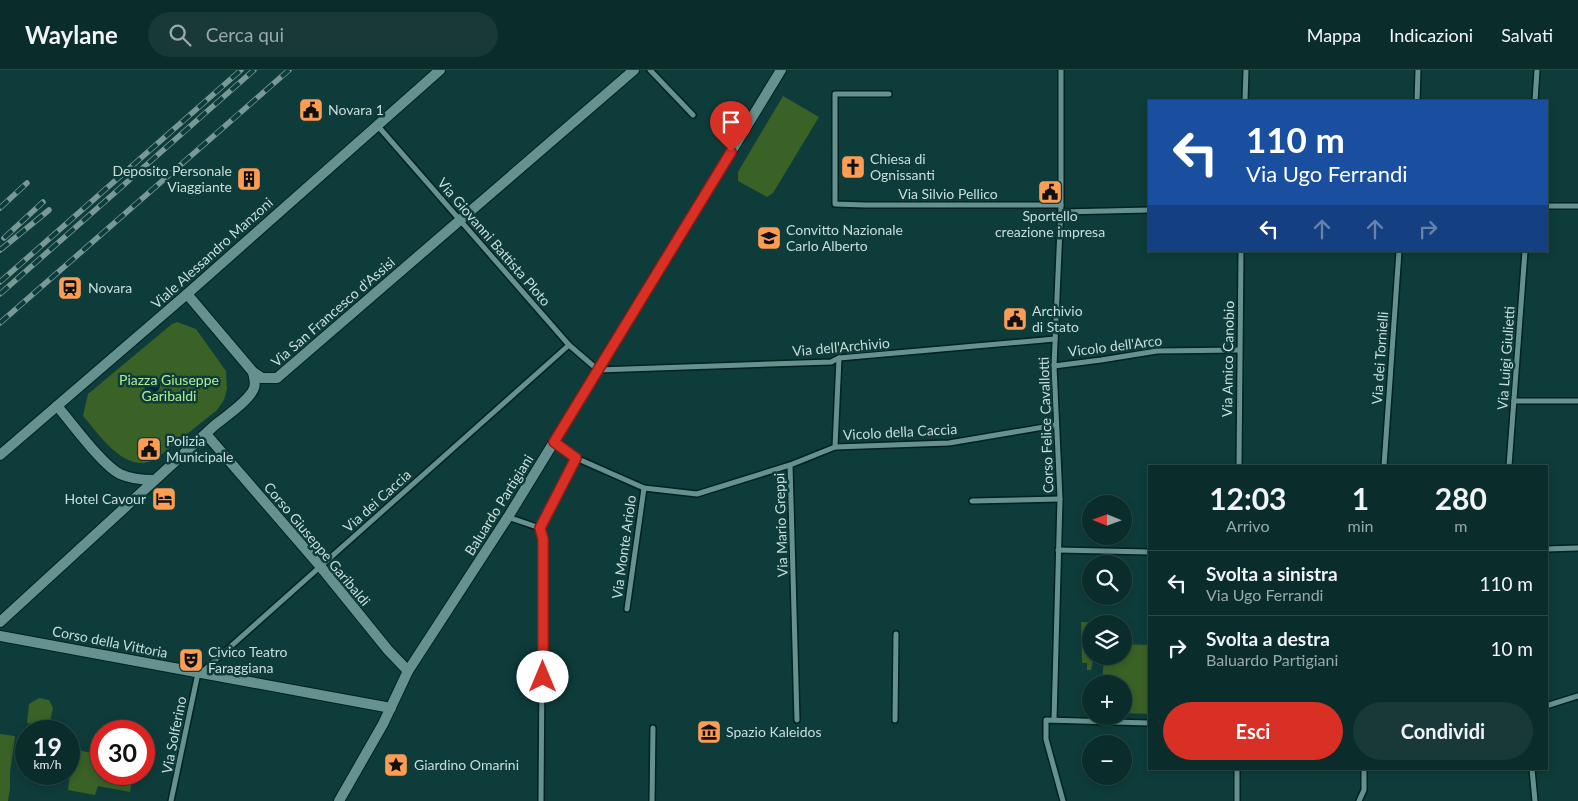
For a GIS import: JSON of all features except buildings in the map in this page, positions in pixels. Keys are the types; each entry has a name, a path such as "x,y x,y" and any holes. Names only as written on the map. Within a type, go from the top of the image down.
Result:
{"street":[{"name":"Viale Alessandro Manzoni","path":"0,455 187,294 440,70"},
{"name":"Via San Francesco d'Assisi","path":"253,372 262,378 277,378 634,70"},
{"path":"650,70 693,115"},
{"name":"Baluardo Partigiani","path":"339,801 370,749 408,671 508,517 781,70"},
{"name":"Corso Felice Cavallotti","path":"1054,720 1060,499 1054,366 1061,212 1061,70"},
{"path":"1245,100 1246,70"},
{"path":"1416,100 1418,70"},
{"path":"1535,100 1537,70"},
{"name":"Via Silvio Pellico","path":"889,94 835,94 835,204 1061,205"},
{"name":"Via Giovanni Battista Ploto","path":"377,125 569,345 598,370"},
{"path":"1548,206 1578,206"},
{"path":"1061,212 1148,210"},
{"name":"Via Amico Canobio","path":"1239,465 1241,252"},
{"name":"Via dei Tornielli","path":"1384,465 1399,252"},
{"name":"Via Luigi Giulietti","path":"1509,465 1525,252"},
{"path":"187,294 253,372"},
{"name":"Via dell'Archivio","path":"598,370 830,362 839,358 1055,340"},
{"name":"Via dei Caccia","path":"199,673 569,345"},
{"name":"Vicolo dell'Arco","path":"1054,366 1157,350 1239,350"},
{"path":"835,447 839,358"},
{"name":"Via San Francesco d'Assisi","path":"0,622 154,480 251,395 255,387 253,372"},
{"path":"1514,401 1578,401"},
{"path":"57,406 109,467 121,474 138,479 154,480"},
{"name":"Vicolo della Caccia","path":"835,447 948,443 1056,425"},
{"name":"Corso Giuseppe Garibaldi","path":"206,434 320,566 388,650 408,671"},
{"path":"554,442 576,458 644,488 698,494 790,464"},
{"name":"Via Mario Greppi","path":"797,720 790,464 835,447"},
{"path":"541,801 543,539 540,528 576,458"},
{"name":"Via Monte Ariolo","path":"627,609 644,488"},
{"path":"972,501 1060,499"},
{"path":"508,517 540,528"},
{"path":"1548,548 1578,548"},
{"path":"1058,550 1148,552"},
{"path":"895,720 896,634"},
{"name":"Corso della Vittoria","path":"0,636 391,708"},
{"name":"Via Solferino","path":"172,801 199,673"},
{"path":"1548,705 1578,696"},
{"path":"1063,801 1046,739 1046,720 1148,723"},
{"path":"652,801 653,728"},
{"path":"1237,770 1237,801"},
{"path":"1359,801 1364,790 1364,770"},
{"path":"1532,770 1535,801"}],"green space":[{"path":"783,96 819,117 773,193 767,197 738,181 738,172"},
{"name":"Piazza Giuseppe Garibaldi","path":"177,322 196,329 226,371 227,389 224,400 217,410 156,459 144,463 126,459 102,439 83,416 88,394 172,324"},
{"path":"1081,622 1082,622 1082,663"},
{"path":"1132,644 1148,645 1148,714 1132,713 1132,675 1103,675 1103,665 1132,665"},
{"path":"1087,665 1092,665 1091,670 1087,670"},
{"path":"39,698 49,700 53,708 50,720 27,720 29,704"},
{"path":"0,734 15,736 8,801 0,801"},
{"path":"80,750 90,753 90,785 131,785 130,792 98,786 95,795 68,790 69,785 80,785"}],"water":[{"path":"149,377 155,377 160,382 158,391 149,393 144,388 144,382"}],"railway":[{"path":"0,282 241,70"},
{"path":"0,294 254,70"},
{"path":"0,323 289,70"},
{"path":"0,208 27,183"},
{"path":"4,238 43,202"},
{"path":"0,250 49,210"}],"place":[{"name":"Novara 1","path":"311,110"},
{"name":"Chiesa di Ognissanti","path":"853,167"},
{"name":"Deposito Personale Viaggiante","path":"249,179"},
{"name":"Sportello creazione impresa","path":"1050,192"},
{"name":"Convitto Nazionale Carlo Alberto","path":"769,238"},
{"name":"Novara","path":"70,288"},
{"name":"Archivio di Stato","path":"1015,319"},
{"name":"Polizia Municipale","path":"149,449"},
{"name":"Hotel Cavour","path":"164,499"},
{"name":"Civico Teatro Faraggiana","path":"191,660"},
{"name":"Spazio Kaleidos","path":"709,732"},
{"name":"Giardino Omarini","path":"396,765"}],"route":[{"path":"543,677 543,539 540,528 576,458 554,442 731,152"}]}
